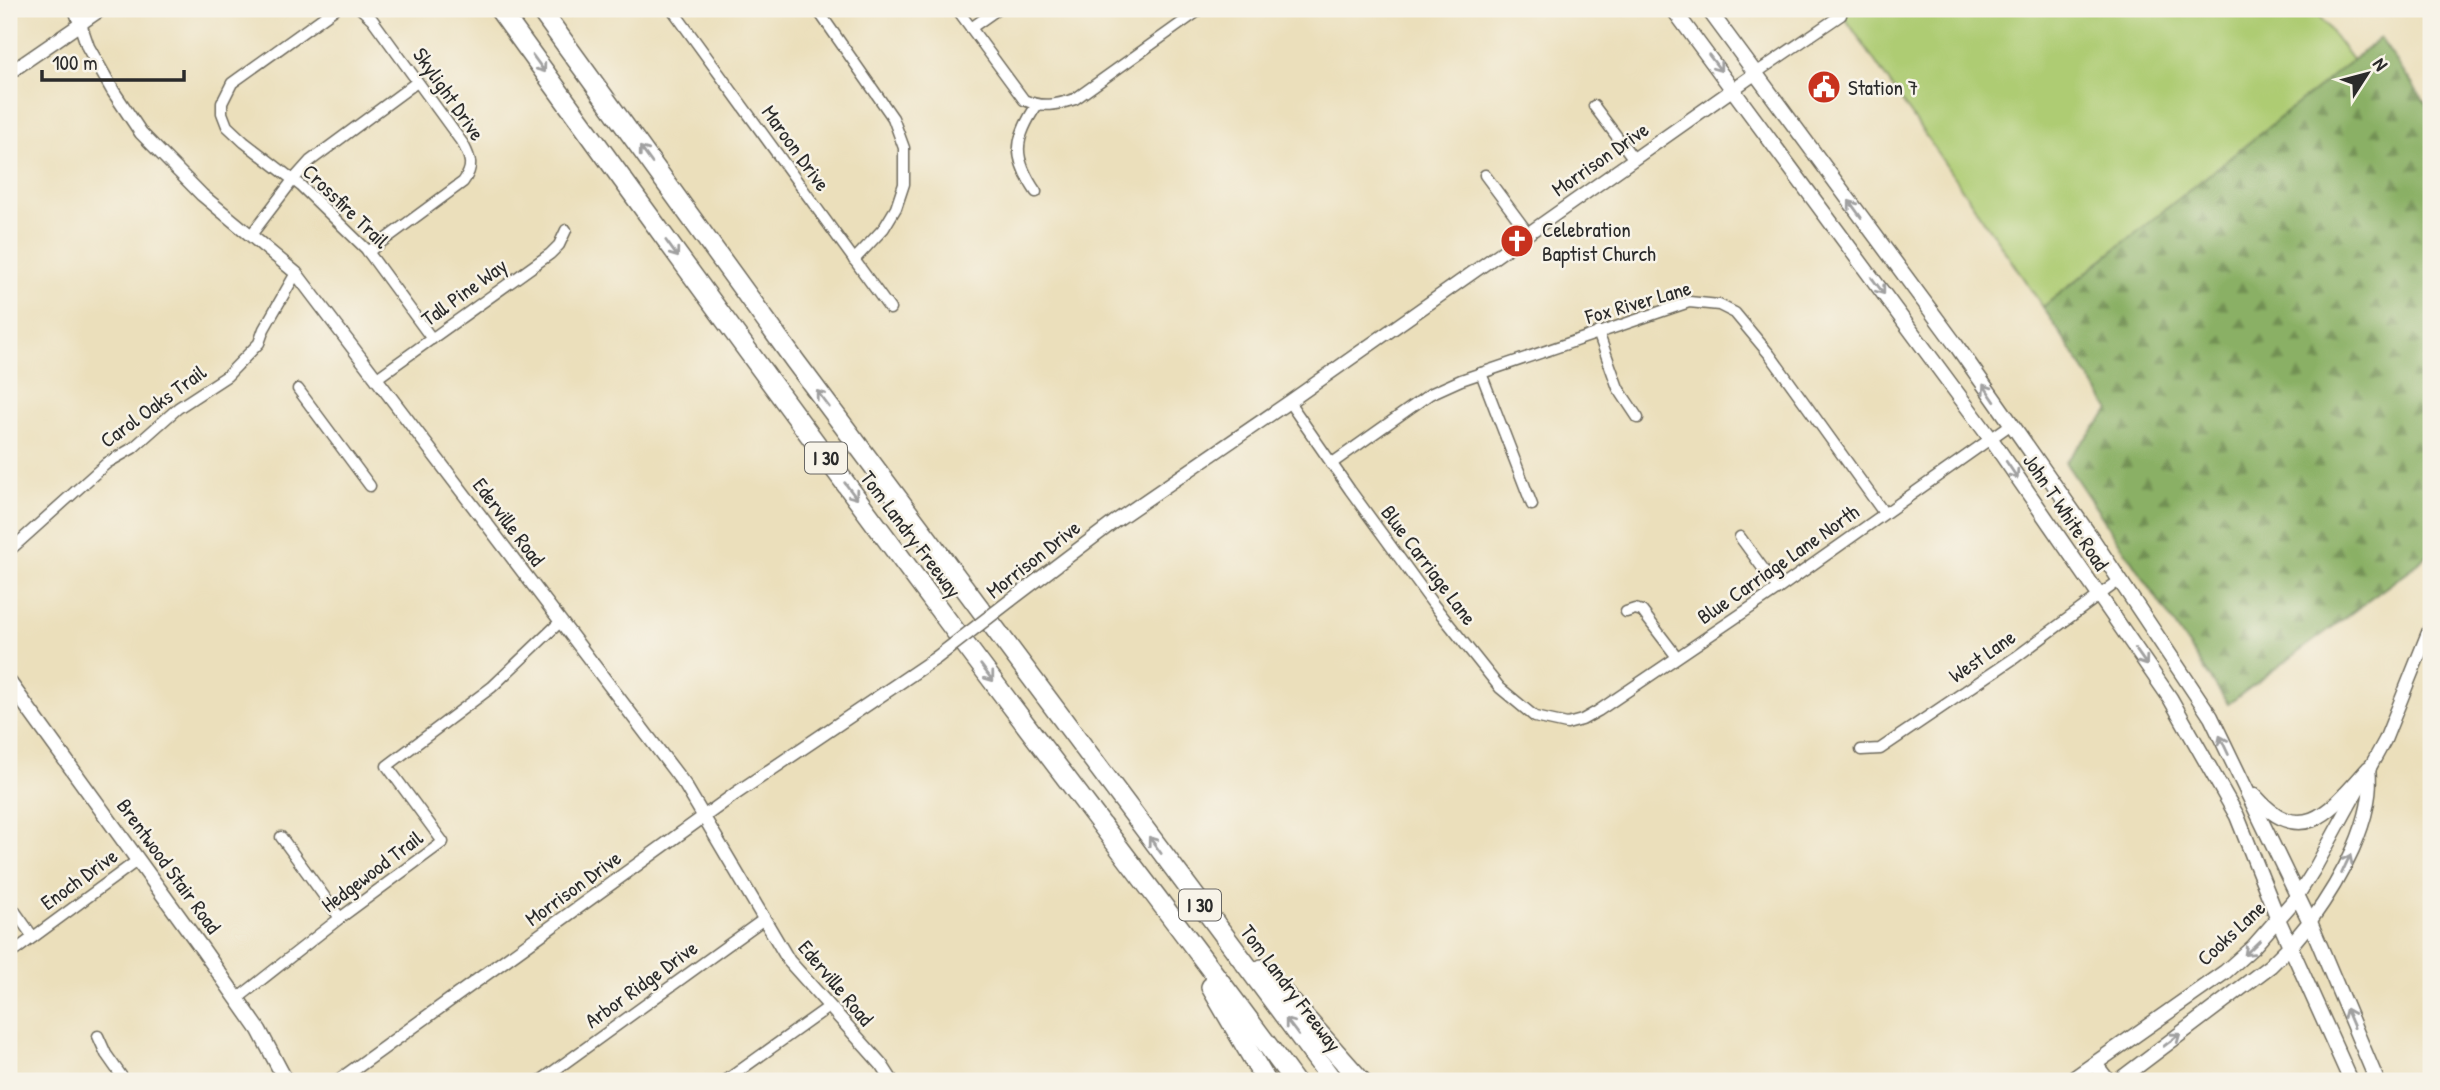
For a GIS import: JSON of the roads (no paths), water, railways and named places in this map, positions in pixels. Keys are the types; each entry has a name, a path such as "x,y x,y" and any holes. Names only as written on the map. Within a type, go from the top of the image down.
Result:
{"highway":[{"name":"Tom Landry Freeway","path":"499,9 976,660 1161,901 1294,1081"},
{"name":"Tom Landry Freeway","path":"540,9 795,361 1333,1081"},
{"path":"1182,882 1361,1081"},
{"path":"1161,901 1266,1081"}],"main road":[{"name":"John T White Road","path":"1673,9 1991,439 2170,698 2237,816 2278,919 2351,1081"},
{"name":"John T White Road","path":"1708,9 1956,345 2120,580 2211,717 2310,922 2377,1081"},
{"name":"Brentwood Stair Road","path":"9,682 259,1030 286,1081"},
{"path":"2241,780 2272,813 2284,820 2303,824 2318,818 2336,805 2369,768"},
{"name":"Cooks Lane","path":"2070,1081 2225,972 2253,947 2297,897"},
{"name":"Cooks Lane","path":"2118,1081 2237,991 2291,946 2310,922"},
{"path":"2095,1064 2108,1081"}],"street":[{"name":"Ederville Road","path":"75,9 88,47 141,133 202,195 296,273 685,785 789,961 881,1064 892,1081"},
{"path":"9,73 102,9"},
{"name":"Crossfire Trail","path":"335,9 232,83 226,92 222,113 227,126 293,180 368,252 432,339"},
{"name":"Skylight Drive","path":"361,9 372,19 471,158 470,173 463,182 368,252"},
{"name":"Maroon Drive","path":"672,9 890,309"},
{"path":"817,9 893,118 904,148 904,184 896,208 884,228 854,260"},
{"path":"957,9 1024,100 1037,105 1056,105 1075,99 1201,9"},
{"path":"971,28 998,9"},
{"path":"1756,73 1841,15"},
{"name":"Morrison Drive","path":"338,1081 735,794 936,658 1114,522 1756,73"},
{"path":"251,235 293,180 327,147 417,82"},
{"path":"1036,192 1023,172 1018,149 1023,125 1037,105"},
{"path":"1594,106 1633,159"},
{"path":"1485,175 1528,233"},
{"name":"Tall Pine Way","path":"377,378 550,254 559,245 566,230"},
{"name":"Carol Oaks Trail","path":"9,551 107,463 133,447 178,408 227,376 259,344 264,329 296,273"},
{"name":"Fox River Lane","path":"1331,464 1430,394 1481,373 1689,302 1719,305 1735,313 1770,355 1884,513"},
{"path":"1598,332 1618,388 1638,418"},
{"path":"1481,373 1532,505"},
{"path":"298,389 370,486"},
{"name":"Blue Carriage Lane","path":"1289,402 1433,604 1500,688 1535,717 1563,723"},
{"name":"Blue Carriage Lane North","path":"1563,723 1582,720 1598,711 1778,589 2010,425"},
{"path":"1740,537 1778,589"},
{"name":"West Lane","path":"1861,750 1880,749 2015,657 2120,580"},
{"path":"1626,612 1635,609 1642,611 1677,657"},
{"name":"Hedgewood Trail","path":"237,999 443,842 387,766 492,687 560,622"},
{"name":"Cooks Lane","path":"2297,897 2385,740 2431,625"},
{"name":"Cooks Lane","path":"2310,922 2333,890 2350,856 2368,802 2371,785 2369,768"},
{"path":"281,837 340,918"},
{"name":"Enoch Drive","path":"9,955 138,860"},
{"path":"9,904 33,937"},
{"name":"Arbor Ridge Drive","path":"540,1081 764,919"},
{"path":"725,1081 830,1006"},
{"path":"98,1036 106,1054 125,1081"}],"place":[{"name":"Station 7","path":"1824,87"},
{"name":"Celebration Baptist Church","path":"1517,241"}]}
